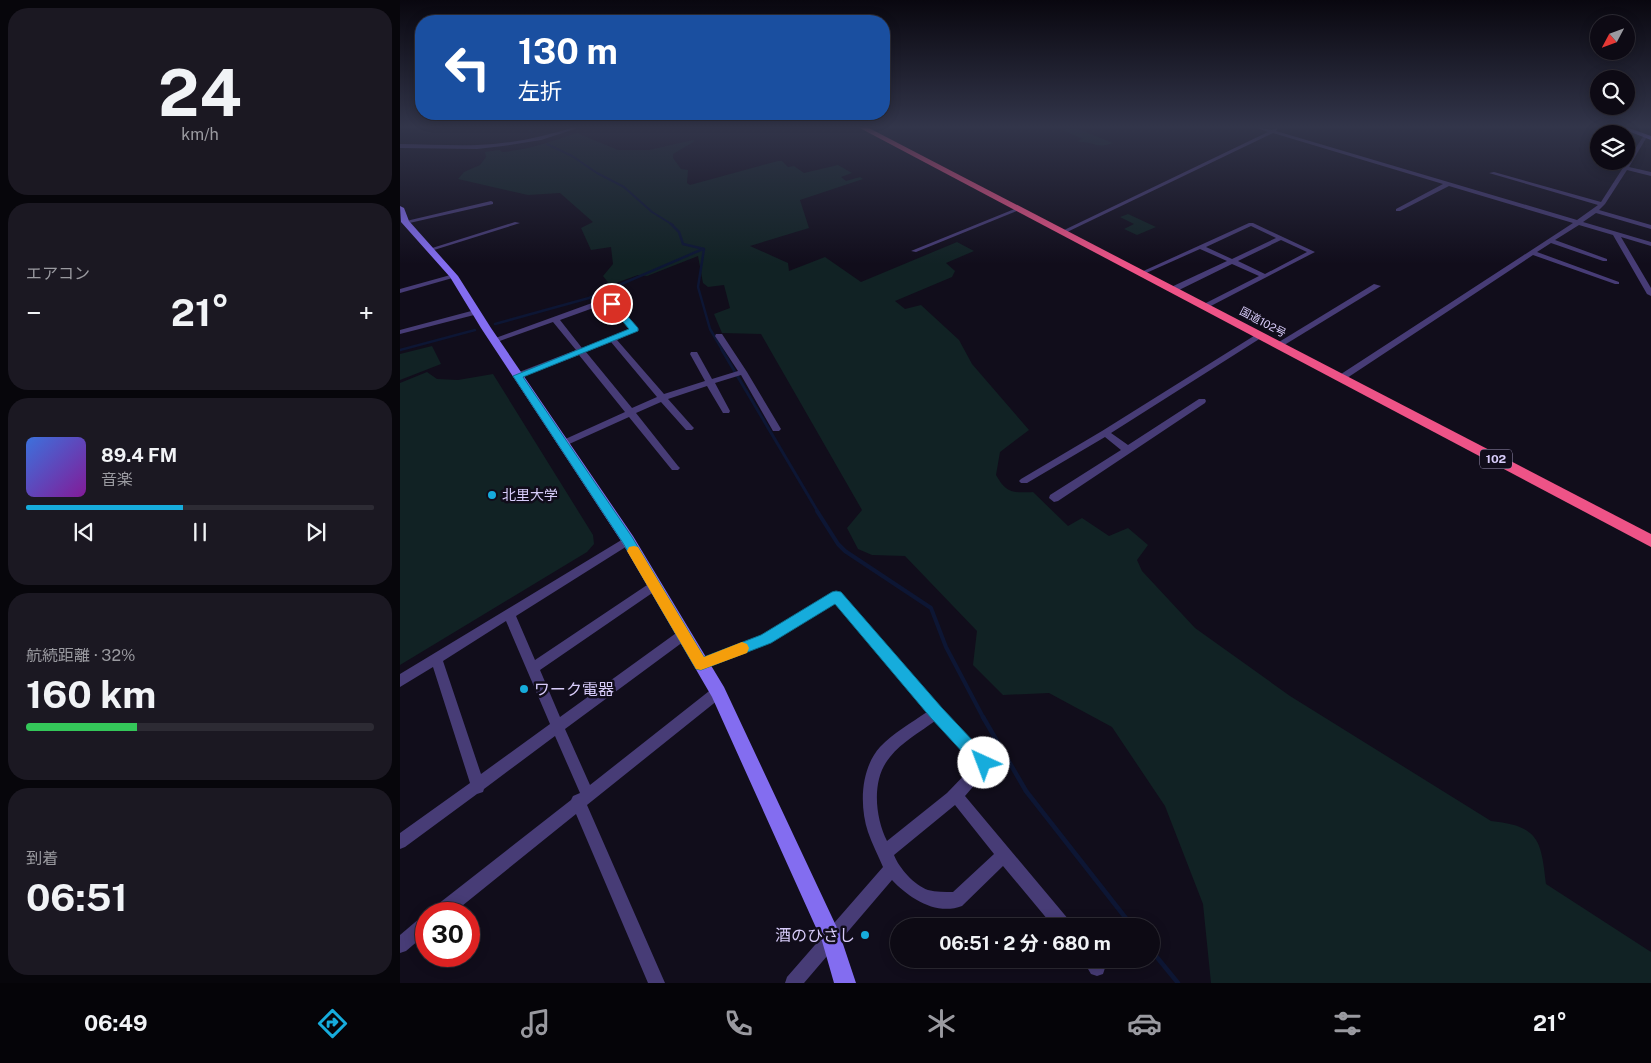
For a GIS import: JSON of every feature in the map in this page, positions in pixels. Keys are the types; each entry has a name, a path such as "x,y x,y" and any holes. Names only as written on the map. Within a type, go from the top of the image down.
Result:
{"highway":[{"name":"国道102号","path":"950,173 1651,541"}],"street":[{"path":"1063,232 1191,173"},
{"path":"1411,173 1651,244"},
{"path":"1492,173 1602,204"},
{"path":"1341,378 1595,211 1602,204 1623,173"},
{"path":"1398,210 1448,184"},
{"path":"405,222 491,203"},
{"path":"400,208 405,222 454,276 475,312 628,540 718,692 832,939 845,983"},
{"path":"914,251 1019,209"},
{"path":"1595,211 1651,227"},
{"path":"432,250 517,223"},
{"path":"1142,274 1251,224 1312,252 1205,307"},
{"path":"1614,233 1651,294"},
{"path":"1172,290 1281,238"},
{"path":"1549,240 1605,260"},
{"path":"1201,247 1264,276"},
{"path":"1531,252 1617,284"},
{"path":"400,291 454,276"},
{"path":"1278,345 1377,286"},
{"path":"494,340 595,305 612,304 634,330 518,376"},
{"path":"400,332 475,312"},
{"path":"556,319 629,413 675,468"},
{"path":"719,336 738,373 776,430"},
{"path":"1024,481 1105,433 1260,336"},
{"path":"612,338 689,428"},
{"path":"694,354 726,410"},
{"path":"564,443 663,398 738,373"},
{"path":"1054,498 1202,401"},
{"path":"1105,433 1128,450"},
{"path":"400,681 628,540"},
{"path":"533,668 654,586"},
{"path":"701,664 766,639 836,596 936,713 984,763 978,773 955,794 885,853"},
{"path":"509,614 559,728 583,798 657,983"},
{"path":"400,842 559,728 683,635"},
{"path":"436,658 478,787"},
{"path":"454,902 718,692"},
{"path":"936,713 885,752 877,762 870,804 874,830 892,868 913,891 929,899 956,900 1004,855"},
{"path":"955,794 1056,918"},
{"path":"793,983 892,868"},
{"path":"400,945 415,933"}],"shaded area":[{"path":"463,173 688,173 687,183 690,185 734,173 852,173 841,177 846,181 860,177 863,179 800,200 809,228 750,246 788,263 789,271 825,257 861,282 957,242 974,251 946,263 955,271 952,277 895,301 905,309 921,305 959,340 972,364 1029,430 1000,452 996,475 1003,485 1010,491 1033,492 1068,526 1082,518 1109,536 1128,528 1148,545 1137,560 1142,571 1195,628 1290,696 1491,821 1507,823 1529,832 1539,846 1546,884 1651,952 1651,983 1211,983 1203,904 1165,806 1112,727 1049,693 1003,695 973,665 977,631 905,556 872,555 858,549 847,528 862,510 761,334 722,333 714,314 730,308 724,285 708,287 703,283 698,256 647,276 638,275 610,285 603,276 613,264 611,247 591,250 581,228 593,222 560,193 528,195 458,179"},
{"path":"1128,214 1156,227 1137,235 1124,229 1134,224 1120,217"},
{"path":"432,346 441,364 400,380 400,354"},
{"name":"北里大学","path":"427,372 437,379 458,380 493,374 593,535 594,544 587,552 400,665 400,383"}],"waterway":[{"path":"597,173 624,187 652,212 673,225"},
{"path":"671,224 679,232 683,244 704,249 698,287 710,329 723,351"},
{"path":"495,324 589,298 703,249"},
{"path":"400,350 475,330"},
{"path":"722,350 818,512"},
{"path":"817,511 838,544 845,551 931,608 946,647 984,719"},
{"path":"983,717 1026,791 1126,918"},
{"path":"1160,961 1178,983"}],"slow traffic":[{"path":"634,551 701,664 742,648"}],"place":[{"name":"北里大学","path":"492,495"},
{"name":"ワーク電器","path":"524,689"},
{"name":"酒のひさし","path":"865,935"}],"route":[{"path":"612,304 634,330 518,376 628,540 701,664 766,639 836,596 936,713 984,763"}]}
